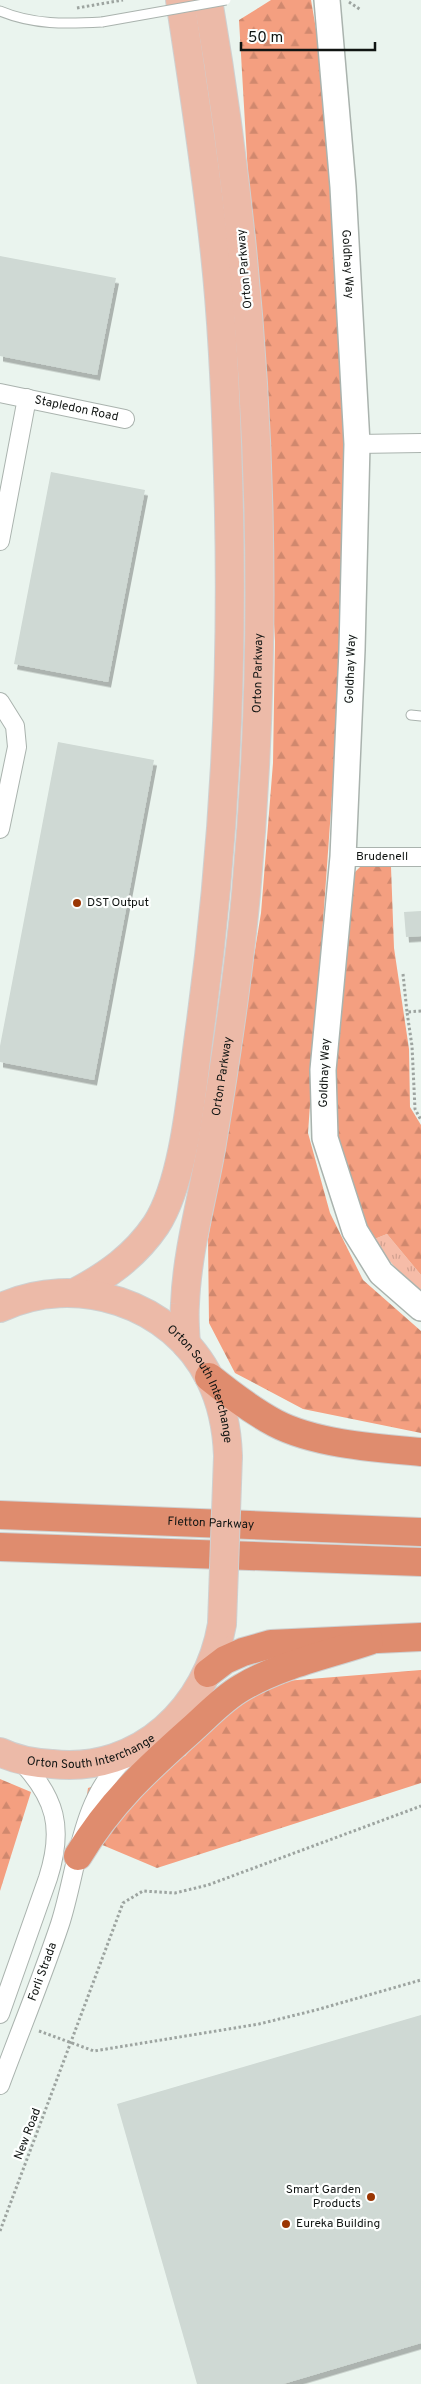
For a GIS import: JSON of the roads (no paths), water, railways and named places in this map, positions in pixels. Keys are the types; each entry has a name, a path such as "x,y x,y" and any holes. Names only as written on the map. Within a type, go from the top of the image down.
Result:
{"highway":[{"path":"209,1377 245,1406 285,1427 316,1438 421,1452"},
{"name":"Fletton Parkway","path":"0,1515 421,1532"},
{"path":"0,1547 421,1562"},
{"path":"208,1673 225,1660 243,1652 271,1644 369,1641 421,1637"},
{"path":"66,1858 96,1827 120,1797 170,1748 239,1688 266,1675 369,1641"}],"main road":[{"path":"74,1293 106,1276 131,1256 156,1224 169,1198 187,1124 215,891 228,723 230,620 226,393 215,257 198,117 180,0"},
{"name":"Orton Parkway","path":"186,1344 185,1304 188,1271 213,1139 231,1020 246,897 258,717 260,600 259,485 244,253 228,112 208,0"},
{"name":"Orton South Interchange","path":"8,1300 49,1294 74,1293 99,1296 124,1302 168,1327 186,1344 209,1377 224,1415 228,1456 222,1624 215,1657 196,1695 180,1716 160,1733 138,1747 114,1757 89,1764 63,1766 10,1756"}],"street":[{"name":"Goldhay Way","path":"327,0 343,187 357,444 352,650 343,858 323,1070 325,1138 355,1232 381,1273 421,1308"},
{"name":"Stapledon Road","path":"0,393 125,419"},
{"name":"Stapledon Road","path":"0,541 26,398"},
{"path":"357,444 421,443"},
{"path":"0,702 15,726 17,747 0,829"},
{"name":"Brudenell","path":"343,858 421,857"},
{"path":"66,1858 88,1818 98,1792 115,1767 138,1747"},
{"path":"10,1756 38,1779 49,1801 66,1858"},
{"name":"Forli Strada","path":"0,2014 66,1858"},
{"name":"Forli Strada","path":"0,2085 59,1925 66,1858"}],"lane":[{"path":"0,11 34,22 63,24 102,22 226,0"}],"place":[{"name":"DST Output","path":"77,903"},
{"name":"Smart Garden Products","path":"371,2197"},
{"name":"Eureka Building","path":"286,2224"}]}
